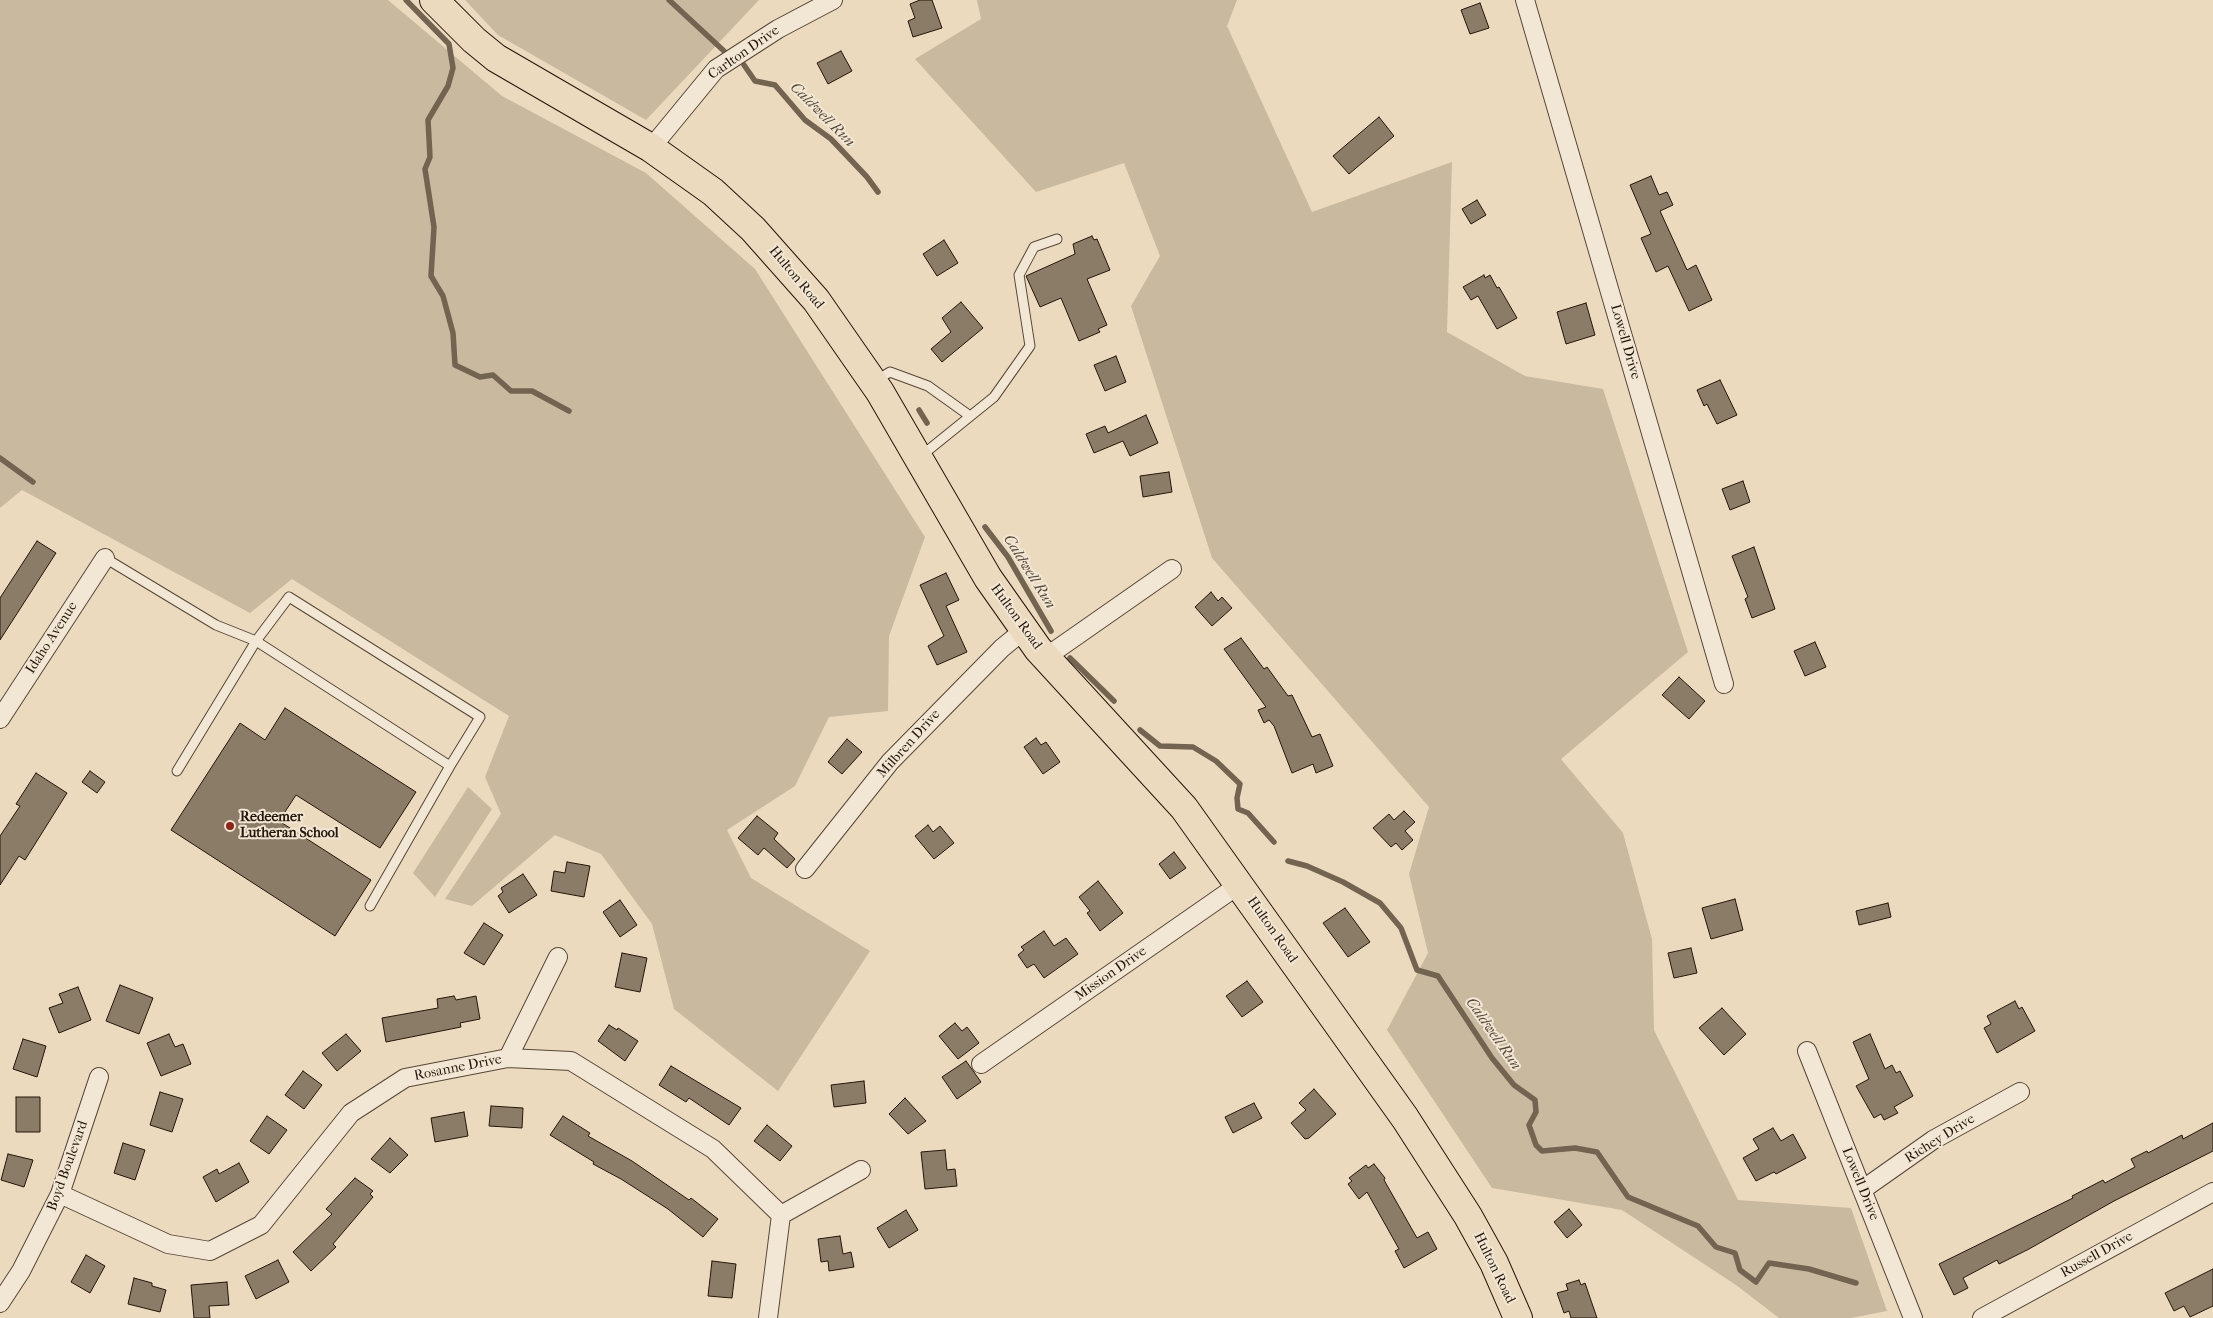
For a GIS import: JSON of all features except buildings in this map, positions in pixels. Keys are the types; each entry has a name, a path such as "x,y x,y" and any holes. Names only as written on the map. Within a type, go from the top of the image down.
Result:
{"main road":[{"name":"Hulton Road","path":"434,0 474,40 496,58 651,148 712,192 759,235 816,300 873,382 988,578 1024,630 1046,657 1184,808 1405,1118 1468,1216 1494,1263 1518,1318"}],"street":[{"name":"Carlton Drive","path":"651,148 716,69 778,29 833,0"},
{"name":"Lowell Drive","path":"1525,0 1724,684"},
{"name":"Idaho Avenue","path":"0,719 105,558"},
{"path":"1046,657 1172,569"},
{"name":"Milbren Drive","path":"806,869 890,762 989,660 1024,630"},
{"name":"Mission Drive","path":"981,1064 1240,884"},
{"path":"508,1058 558,957"},
{"name":"Lowell Drive","path":"1807,1051 1913,1318"},
{"name":"Rosanne Drive","path":"60,1194 168,1244 210,1251 261,1225 351,1113 405,1078 508,1058 571,1062 713,1149 782,1215"},
{"name":"Boyd Boulevard","path":"0,1303 22,1271 60,1194 99,1077"},
{"name":"Richey Drive","path":"1862,1190 1933,1140 2020,1092"},
{"path":"768,1318 782,1215 861,1170"},
{"name":"Russell Drive","path":"1982,1318 2213,1192"}],"lane":[{"path":"918,458 994,397 1030,346 1020,275 1034,247 1058,239"},
{"path":"873,382 890,372 928,386 970,416"},
{"path":"105,558 216,625 256,641 450,766"},
{"path":"177,771 256,641 289,597 480,717 370,906"}],"shaded area":[{"path":"0,0 388,0 502,96 646,173 755,269 925,537 889,636 888,711 829,717 795,786 727,830 751,878 870,951 778,1091 674,1009 652,924 601,854 555,835 472,906 445,899 501,814 485,777 509,716 292,579 250,613 22,490 0,508"},
{"path":"465,0 759,0 646,120 498,35"},
{"path":"977,0 1237,0 1227,26 1312,212 1452,162 1447,332 1525,376 1603,389 1688,652 1561,759 1623,833 1652,939 1654,1030 1738,1200 1851,1208 1887,1311 1851,1318 1779,1318 1736,1285 1622,1210 1492,1188 1387,1030 1428,953 1409,874 1429,807 1212,558 1131,306 1160,256 1124,163 1036,192 915,59 981,19"},
{"path":"468,787 492,809 435,897 413,873"}],"waterway":[{"path":"406,0 449,44 453,68 448,86 428,120 430,157 425,169 434,227 431,276 443,296 453,333 455,365 480,377 493,375 511,391 532,391 569,411"},
{"name":"Caldwell Run","path":"669,0 724,51"},
{"name":"Caldwell Run","path":"744,65 755,81 775,85 805,120 831,139 867,177 878,192"},
{"name":"Caldwell Run","path":"919,410 927,423"},
{"path":"0,458 33,482"},
{"name":"Caldwell Run","path":"985,527 1008,557 1051,631"},
{"name":"Caldwell Run","path":"1070,658 1114,701"},
{"name":"Caldwell Run","path":"1140,730 1160,746 1193,747 1216,761 1240,784 1237,798 1238,809 1248,813 1274,842"},
{"name":"Caldwell Run","path":"1288,861 1307,866 1343,882 1380,903 1401,928 1417,970 1438,976 1492,1058 1514,1085 1535,1100 1536,1112 1529,1125 1536,1145 1542,1151 1575,1148 1597,1152 1628,1197 1698,1226 1716,1247 1735,1253 1740,1270 1756,1282 1769,1263 1809,1269 1856,1283"}],"place":[{"name":"Redeemer Lutheran School","path":"230,826"}]}
